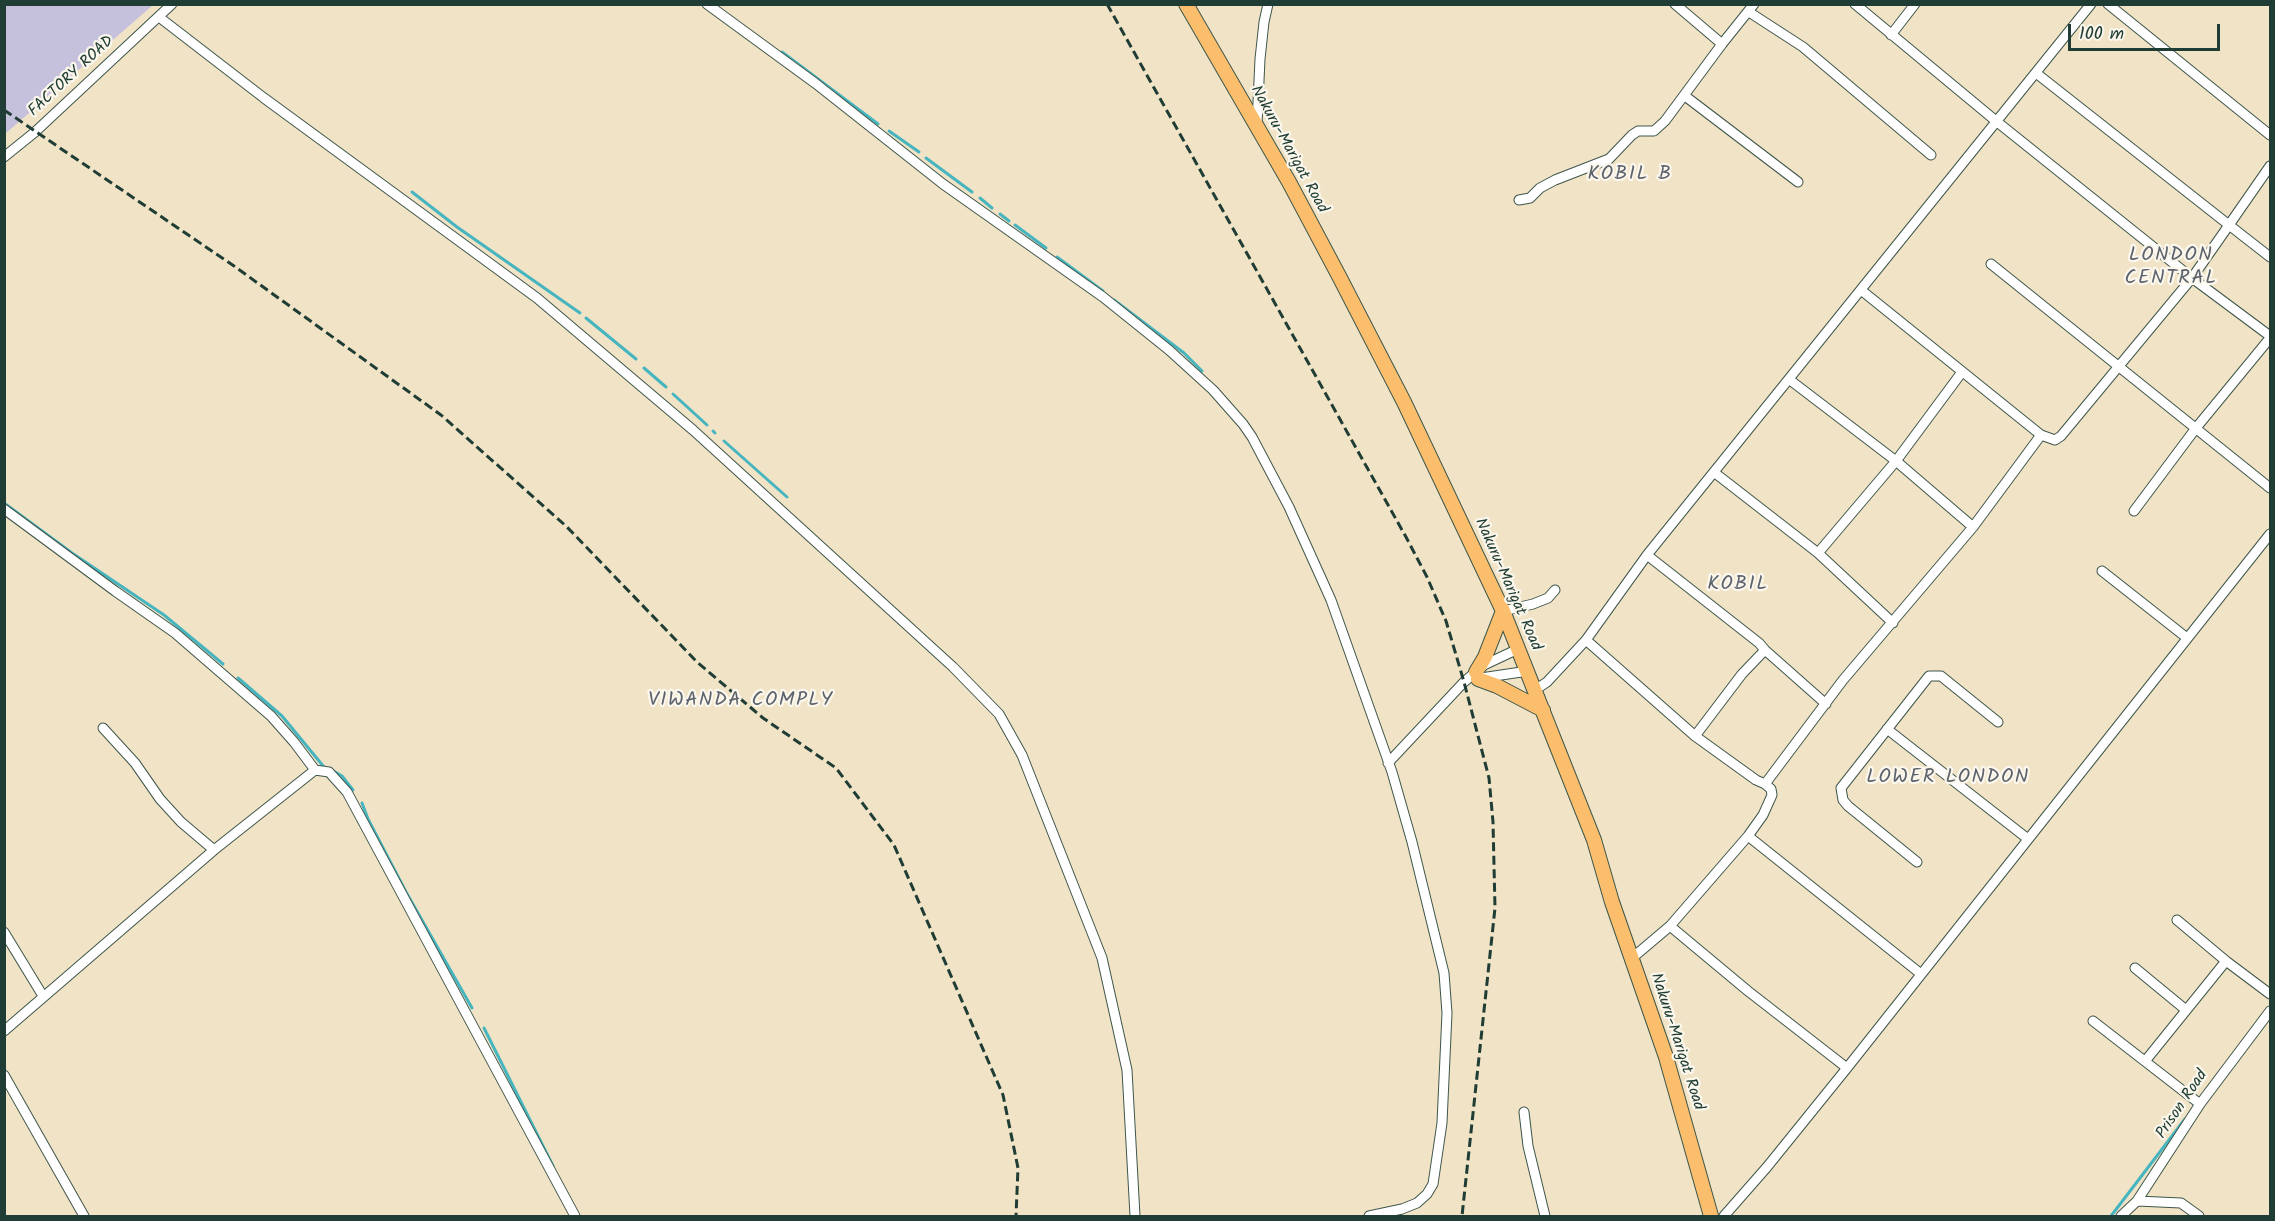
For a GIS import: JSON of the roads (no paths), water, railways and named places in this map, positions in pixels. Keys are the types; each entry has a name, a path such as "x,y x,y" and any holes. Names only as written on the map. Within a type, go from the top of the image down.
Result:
{"main road":[{"name":"Nakuru-Marigat Road","path":"1186,4 1289,182 1404,402 1503,611 1594,840 1631,959 1666,1057 1711,1216"},
{"path":"1503,611 1485,657 1474,676 1543,710"}],"street":[{"name":"FACTORY ROAD","path":"4,157 35,132 172,4"},
{"path":"707,4 815,84 943,184 1103,297 1169,350 1213,390 1244,423 1289,507 1323,580 1388,763 1412,842 1444,973 1447,1013 1442,1123 1431,1188 1417,1203 1402,1209 1369,1216"},
{"path":"1257,127 1260,59 1268,4"},
{"path":"1675,4 1722,44"},
{"path":"1855,4 1996,121 2192,278 2271,337 2196,428 2134,511"},
{"path":"1891,35 1915,4"},
{"path":"1534,690 1547,682 1586,640 1647,555 2091,4"},
{"path":"2108,4 2271,135"},
{"path":"1519,200 1530,198 1540,188 1555,180 1609,159 1632,135 1638,131 1654,130 1665,121 1722,44 1752,8 1803,47 1931,156"},
{"path":"159,17 264,98 537,298 693,430 953,667 999,714 1022,755 1102,958 1127,1070 1135,1216"},
{"path":"2036,73 2271,257"},
{"path":"1684,96 1798,182"},
{"path":"1861,290 2042,435 2055,440 2061,436 2192,278 2271,166"},
{"path":"1992,264 2271,488"},
{"path":"1818,554 1896,461 1962,372"},
{"path":"1790,380 1896,461 1973,526"},
{"path":"1765,784 1843,680 1973,526 2042,435"},
{"path":"1715,473 1818,554 1893,623"},
{"path":"4,509 183,639 271,716 315,770 329,772 347,792 575,1216"},
{"path":"1724,1216 1847,1068 2271,534"},
{"path":"1647,555 1760,643 1826,704"},
{"path":"2102,571 2187,638"},
{"path":"1503,611 1548,598 1555,590"},
{"path":"1586,640 1695,736 1765,784 1771,789 1772,795 1763,815 1748,836 1670,926 1631,959"},
{"path":"1388,763 1474,676 1495,659 1518,649"},
{"path":"1695,736 1742,674 1765,650"},
{"path":"1474,676 1528,671"},
{"path":"1917,862 1843,800 1841,788 1925,680 1934,675 1941,676 1998,722"},
{"path":"103,728 135,763 159,799 181,822 214,850"},
{"path":"1887,729 2028,839"},
{"path":"4,1031 214,850 315,770"},
{"path":"1748,836 1921,974"},
{"path":"2177,920 2226,961 2271,994"},
{"path":"1670,926 1748,991 1847,1068"},
{"path":"4,932 43,996"},
{"path":"2146,1060 2226,961"},
{"path":"2135,968 2186,1010"},
{"name":"Prison Road","path":"2121,1216 2137,1201 2200,1104 2271,1011"},
{"path":"2093,1021 2200,1104"},
{"path":"4,1075 84,1216"},
{"path":"1524,1112 1528,1146 1545,1216"},
{"path":"2137,1201 2181,1203 2199,1216"}],"waterway":[{"path":"782,52 878,124"},
{"path":"889,131 919,152"},
{"path":"926,158 972,192"},
{"path":"412,192 457,227 580,313"},
{"path":"980,198 992,208"},
{"path":"1000,214 1009,221"},
{"path":"1015,225 1046,248"},
{"path":"1057,257 1103,291"},
{"path":"1114,300 1184,353 1202,371"},
{"path":"586,318 636,359"},
{"path":"644,368 666,387"},
{"path":"673,394 707,425"},
{"path":"724,441 787,497"},
{"path":"4,503 72,553 164,615 223,664"},
{"path":"238,678 282,716 324,767"},
{"path":"330,769 342,776 353,790"},
{"path":"362,803 406,892 472,1008"},
{"path":"484,1028 553,1166"},
{"path":"2111,1216 2185,1119"}],"railway":[{"path":"1107,4 1406,537 1446,621 1464,682 1489,778 1493,822 1495,908 1462,1216"},
{"path":"4,110 234,266 441,415 566,526 697,662 763,718 836,768 894,845 1003,1095 1018,1168 1016,1216"}],"district":[{"name":"KOBIL B","path":"1630,176"},
{"name":"LONDON CENTRAL","path":"2171,268"},
{"name":"KOBIL","path":"1738,586"},
{"name":"VIWANDA COMPLY","path":"741,702"},
{"name":"LOWER LONDON","path":"1948,779"}]}
